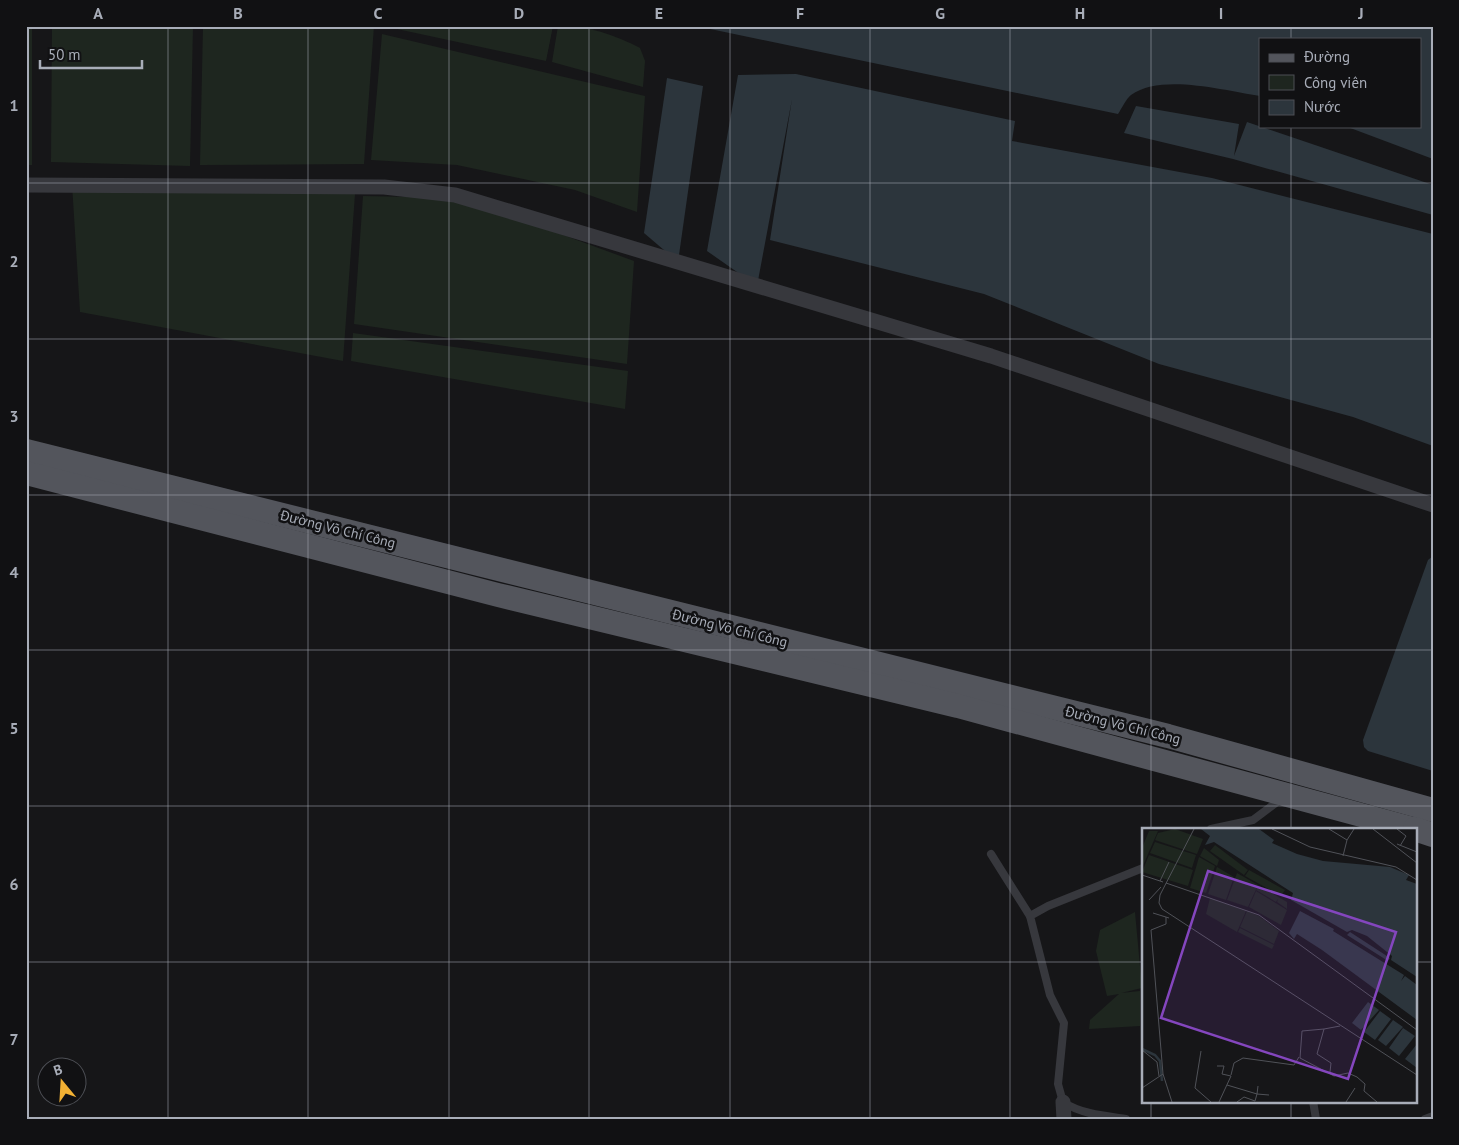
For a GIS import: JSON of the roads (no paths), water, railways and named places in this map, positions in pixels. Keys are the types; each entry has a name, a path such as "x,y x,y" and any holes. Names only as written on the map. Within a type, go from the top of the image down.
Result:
{"main road":[{"name":"Đường Võ Chí Công","path":"26,451 1168,736 1433,810"},
{"name":"Đường Võ Chí Công","path":"26,473 489,592 958,706 1410,828"},
{"name":"Đường Võ Chí Công","path":"1416,830 1433,835"}],"street":[{"path":"26,185 384,187 455,195 991,356 1433,505"},
{"path":"1063,1102 1064,1119"}],"lane":[{"path":"1216,828 1252,820 1288,794"},
{"path":"991,854 1030,916 1050,996 1064,1023 1058,1084 1063,1102 1072,1108 1103,1116 1126,1119"},
{"path":"1030,916 1048,906 1142,868"},
{"path":"1314,1102 1316,1119"},
{"path":"1425,1119 1433,1116"}],"water":[{"path":"696,26 1433,26 1433,159 1350,128 1422,128 1422,38 1259,38 1259,96 1194,85 1159,85 1131,95 1118,114"},
{"path":"796,74 1015,121 1012,141 1212,178 1433,234 1433,446 1353,417 1159,364 984,294 770,240 792,99 757,286 707,251 738,75"},
{"path":"667,78 703,86 678,262 644,233"},
{"path":"1136,106 1239,124 1234,156 1247,122 1259,126 1259,128 1265,128 1433,185 1433,215 1233,159 1124,133"},
{"path":"1433,556 1433,771 1368,751 1364,747 1363,740 1428,560"}]}
